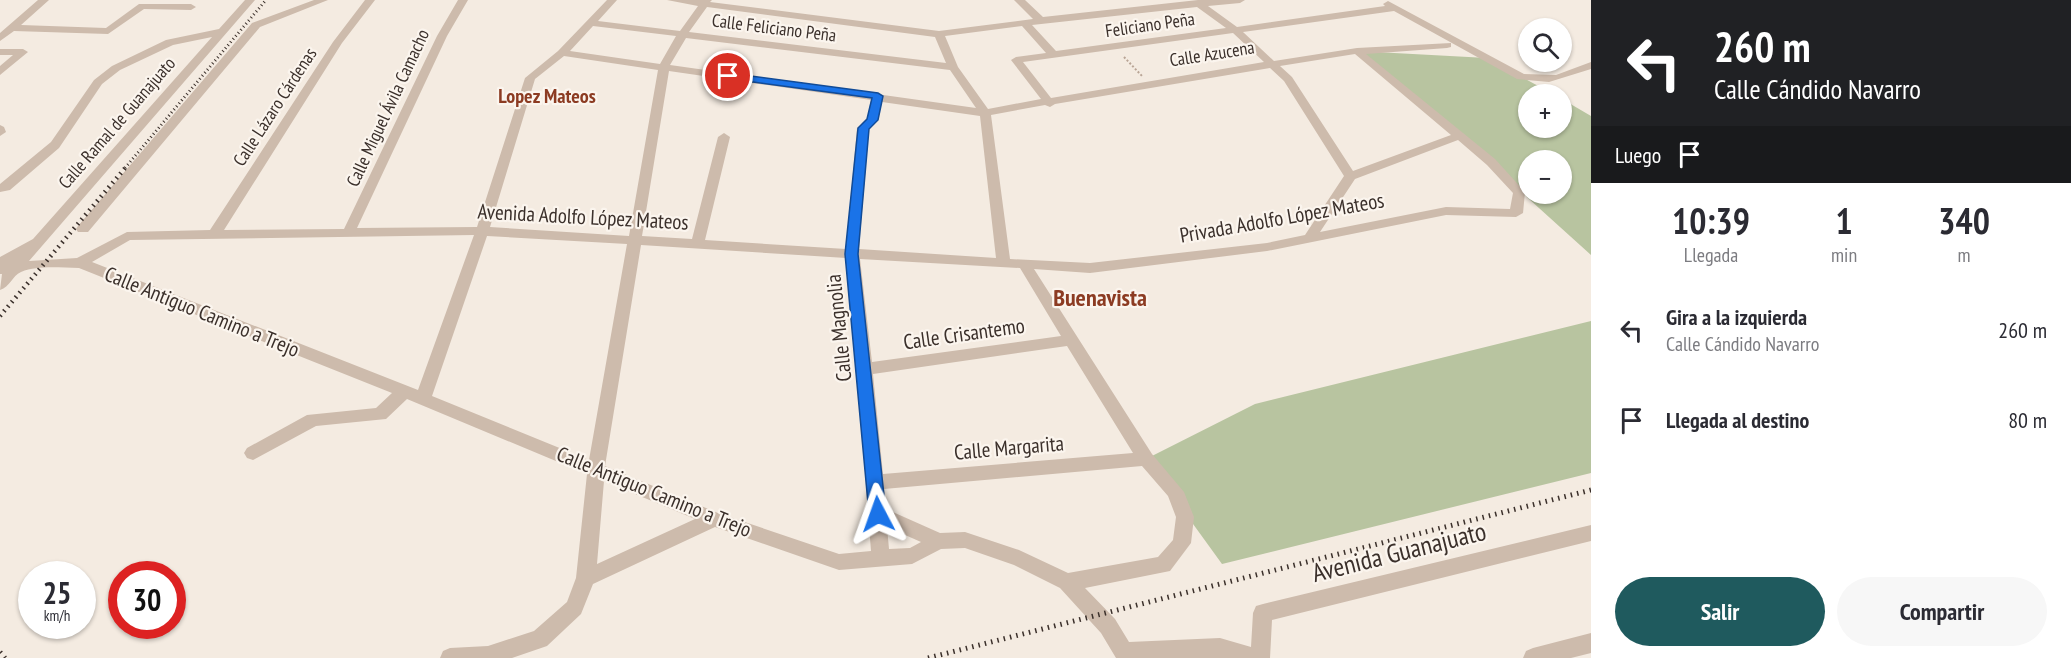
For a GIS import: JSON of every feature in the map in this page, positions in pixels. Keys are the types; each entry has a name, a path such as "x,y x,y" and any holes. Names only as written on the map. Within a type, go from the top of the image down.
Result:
{"street":[{"path":"0,38 44,0"},
{"name":"Calle Ramal de Guanajuato","path":"11,263 40,238 250,0"},
{"path":"83,229 256,25 323,0"},
{"name":"Calle Lázaro Cárdenas","path":"214,235 338,42 370,0"},
{"name":"Calle Miguel Ávila Camacho","path":"349,232 442,36 463,0"},
{"path":"423,399 482,231 530,78 535,71 562,53 612,0"},
{"path":"672,0 706,2 939,34 1196,2 1239,0"},
{"path":"1019,0 1041,21"},
{"path":"1084,0 1099,13"},
{"path":"1380,0 1521,77 1538,81 1555,80 1591,64"},
{"path":"450,658 488,656 540,639 574,608 586,578 596,469 664,67 683,33 706,2"},
{"path":"1196,2 1235,30 1288,79 1350,176"},
{"path":"13,28 108,31 142,6 191,6"},
{"name":"Feliciano Peña","path":"1050,104 1016,60 1395,8"},
{"name":"Calle Feliciano Peña","path":"591,22 953,67"},
{"path":"1026,24 1055,56"},
{"name":"Calle Ramal de Guanajuato","path":"0,188 6,187 55,145 98,82 116,68 170,42 221,32"},
{"path":"939,34 953,67 985,113 1004,263"},
{"name":"Calle Azucena","path":"562,53 878,96 985,113 1050,104 1150,83 1357,51 1447,45"},
{"path":"1357,51 1459,136"},
{"path":"0,52 23,52 0,72"},
{"name":"Calle Magnolia","path":"878,96 872,120 863,128 852,254 865,369 881,559"},
{"path":"1311,236 1350,176 1459,136"},
{"name":"Privada Adolfo López Mateos","path":"1090,268 1267,247 1311,236 1446,211 1516,213 1519,192 1491,162 1459,136"},
{"path":"697,245 723,137"},
{"name":"Avenida Adolfo López Mateos","path":"80,263 127,236 482,231 1090,268"},
{"name":"Calle Ramal de Guanajuato","path":"11,263 40,238"},
{"path":"0,285 11,263"},
{"name":"Calle Antiguo Camino a Trejo","path":"11,263 80,263 423,399 714,519 839,562 912,555 939,541 965,540 1019,558 1067,582 1108,626 1124,655 1220,648 1258,658"},
{"path":"1024,264 1069,340 1146,459 1175,492 1185,517 1182,543 1163,565 1067,582"},
{"name":"Calle Crisantemo","path":"865,369 1069,340"},
{"path":"253,453 313,420 380,414 404,392"},
{"name":"Calle Margarita","path":"875,482 1146,459"},
{"path":"878,514 939,541"},
{"path":"586,578 714,519"},
{"name":"Avenida Guanajuato","path":"1258,658 1263,613 1591,533"},
{"path":"1533,658 1591,643"}],"path":[{"path":"1115,47 1150,83"}],"green space":[{"path":"1357,51 1487,58 1535,84 1518,84 1518,138 1572,138 1572,105 1591,116 1591,255 1534,204 1572,204 1572,150 1518,150 1518,189 1459,136"},
{"path":"1591,321 1591,473 1222,564 1146,459 1255,404"}],"railway":[{"path":"125,168 266,0"},
{"path":"0,316 126,167"},
{"path":"928,658 1591,490"},
{"path":"0,652 5,658"}],"district":[{"name":"Lopez Mateos","path":"547,96"},
{"name":"Buenavista","path":"1100,298"}],"route":[{"path":"728,76 878,96 872,120 863,128 852,254 878,514"}]}
